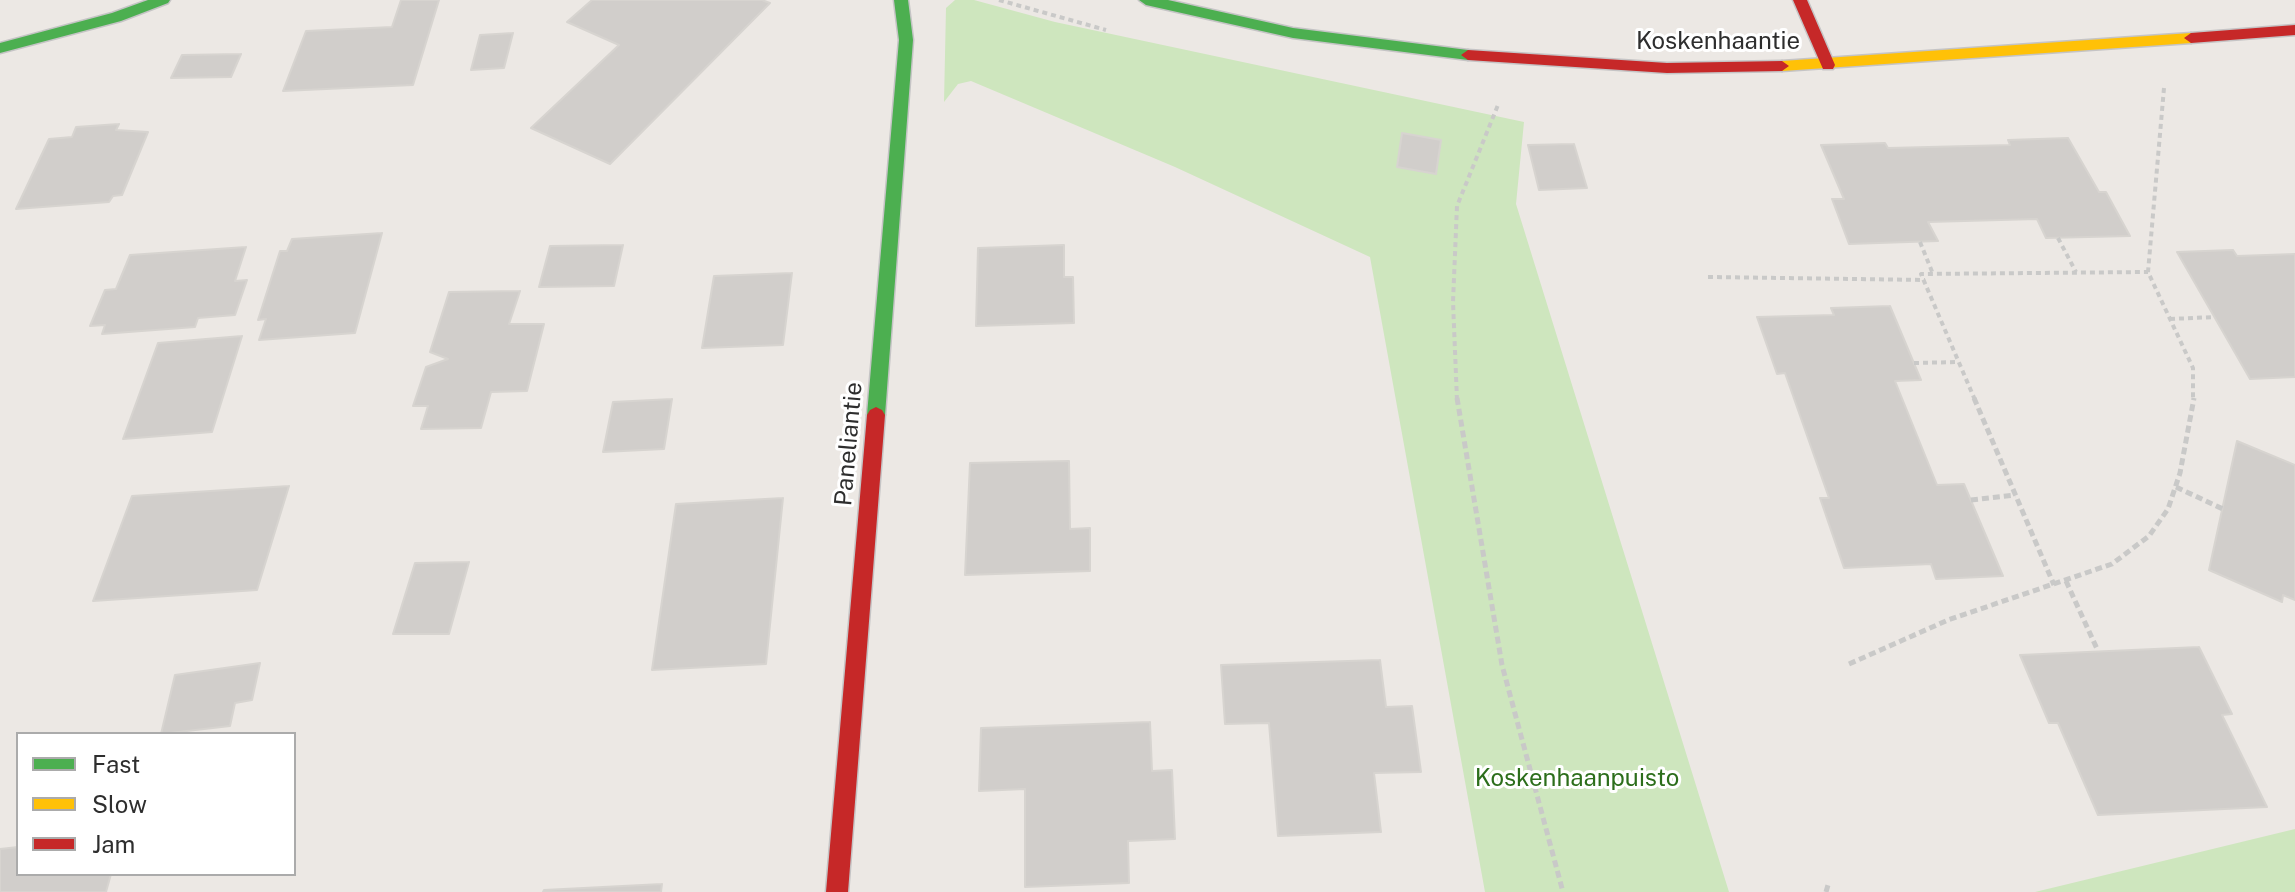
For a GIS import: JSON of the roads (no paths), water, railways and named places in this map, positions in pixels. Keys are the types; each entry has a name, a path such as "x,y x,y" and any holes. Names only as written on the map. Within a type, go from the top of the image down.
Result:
{"street":[{"path":"0,48 103,21 163,0"},
{"name":"Paneliantie","path":"837,892 906,40 901,0"},
{"name":"Koskenhaantie","path":"1146,0 1293,33 1420,51 1588,65 1746,68 1828,65 2295,30"},
{"path":"1800,0 1828,65"}],"park label":[{"name":"Koskenhaanpuisto","path":"1577,779"}]}
